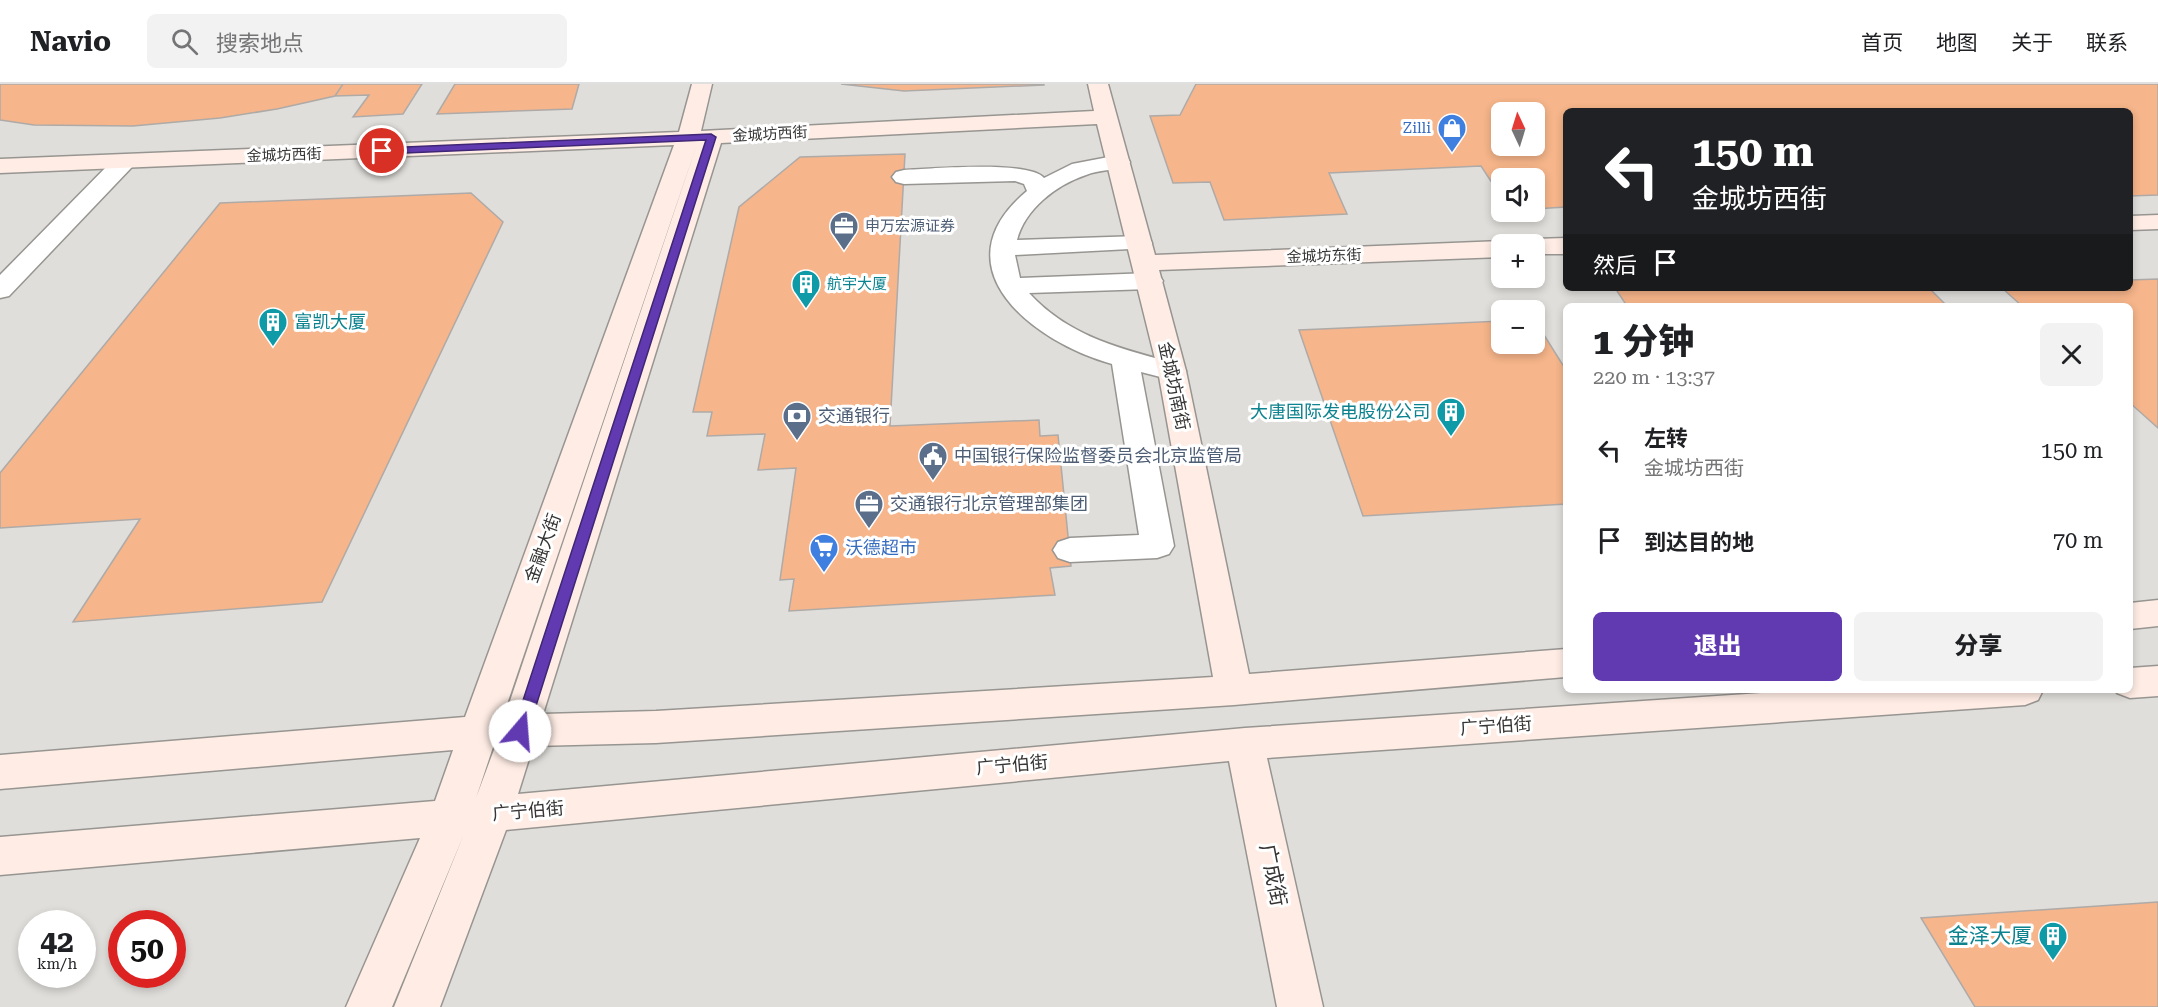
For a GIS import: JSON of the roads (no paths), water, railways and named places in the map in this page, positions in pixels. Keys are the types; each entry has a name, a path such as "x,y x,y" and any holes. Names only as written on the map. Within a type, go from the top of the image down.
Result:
{"main road":[{"name":"金融大街","path":"369,1007 449,818 477,732 700,138 702,84"},
{"name":"金城坊南街","path":"1098,84 1172,371 1234,690"},
{"name":"金城坊西街","path":"0,166 700,138 1108,117"},
{"path":"417,1007 492,814 520,731 700,138"},
{"path":"2133,224 2158,222"},
{"path":"1545,247 1563,246"},
{"name":"金城坊东街","path":"1145,262 1491,249"},
{"path":"2133,616 2158,613"},
{"path":"0,772 477,732 656,727 1234,690 1563,663"},
{"path":"2133,683 2158,681"},
{"name":"广宁伯街","path":"0,856 449,818 1245,744 1982,693"},
{"name":"广成街","path":"1245,744 1300,1007"}],"street":[{"path":"0,290 124,162"},
{"path":"1119,162 1077,170 1038,192 1014,214 1007,226 1002,269 1010,286 1027,307 1063,335 1125,359 1172,371"},
{"path":"904,177 1017,174 1032,178 1038,186 1038,192"},
{"path":"1003,248 1145,262"},
{"path":"1010,286 1145,262"},
{"path":"1070,550 1157,546 1125,359"}],"place":[{"name":"Zilli","path":"1452,154"},
{"name":"申万宏源证券","path":"844,252"},
{"name":"航宇大厦","path":"806,310"},
{"name":"富凯大厦","path":"273,348"},
{"name":"大唐国际发电股份公司","path":"1451,438"},
{"name":"交通银行","path":"797,442"},
{"name":"中国银行保险监督委员会北京监管局","path":"933,482"},
{"name":"交通银行北京管理部集团","path":"869,530"},
{"name":"沃德超市","path":"824,574"},
{"name":"金泽大厦","path":"2053,962"}]}
